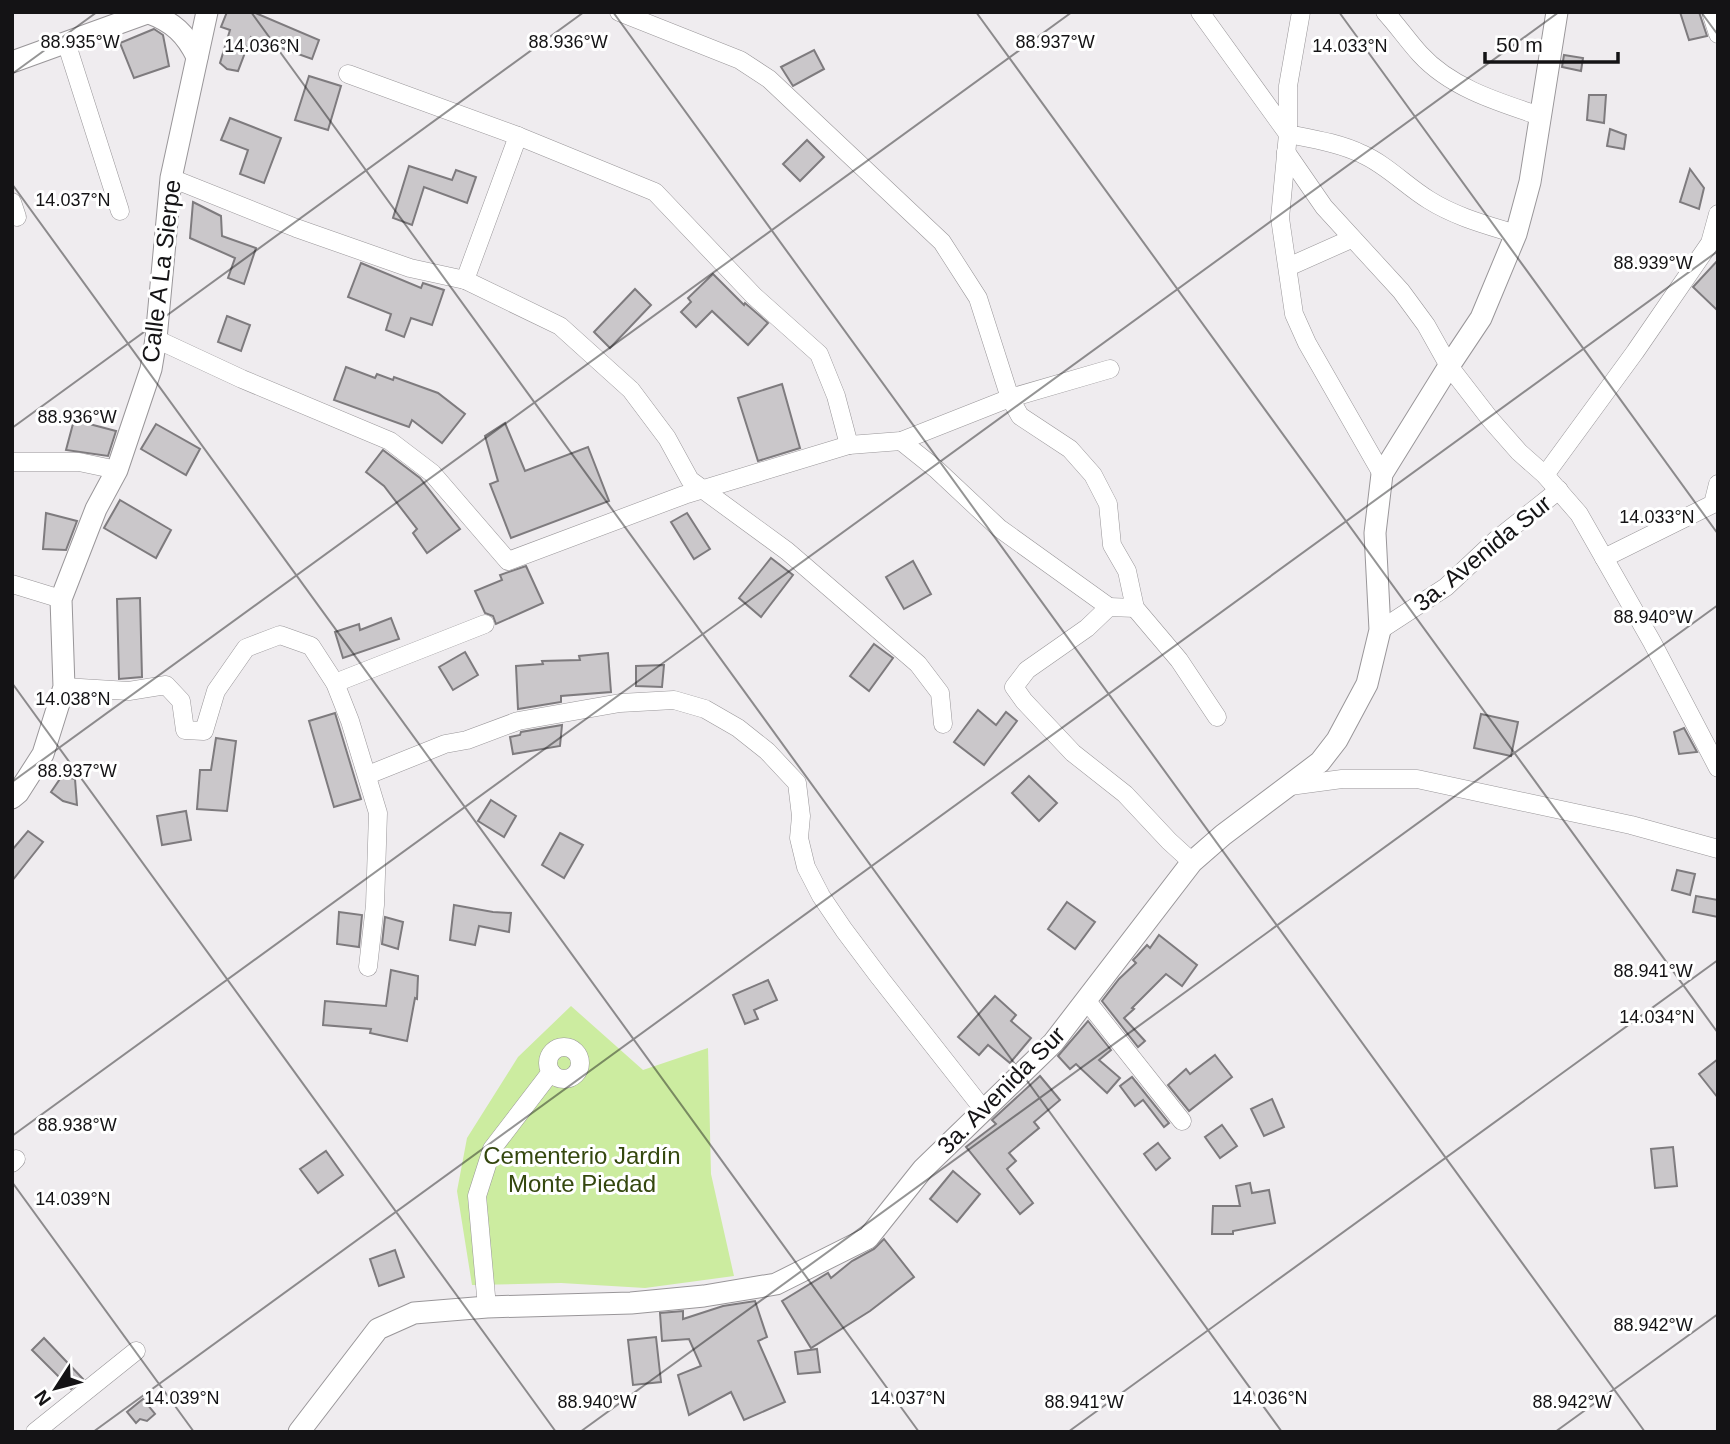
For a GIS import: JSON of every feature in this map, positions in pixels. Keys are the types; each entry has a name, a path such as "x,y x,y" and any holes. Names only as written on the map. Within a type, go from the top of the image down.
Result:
{"street":[{"name":"Calle A La Sierpe","path":"12,798 43,754 64,687 61,599 96,509 117,470 151,369 171,178 207,12"},
{"path":"619,12 740,60 769,79 943,242 978,298 1010,398 1020,416 1070,449 1093,475 1108,504 1112,545 1127,571 1135,608 1179,660 1217,717"},
{"path":"1200,12 1287,143 1324,207 1401,291 1426,326 1449,366 1490,419 1579,514 1652,642 1718,768"},
{"path":"1301,12 1288,86 1287,143 1280,218 1294,314 1307,344 1382,474"},
{"path":"1385,12 1420,55 1448,77 1483,97 1540,116"},
{"path":"1380,630 1375,533 1382,474 1481,318 1516,234 1530,182 1556,12"},
{"path":"12,62 150,13 179,29 190,42 197,57"},
{"path":"66,42 120,211"},
{"path":"348,74 518,136 655,192 754,296 819,354 836,396 849,445"},
{"path":"465,280 518,136"},
{"path":"1287,143 1330,143 1363,154 1429,200 1466,218 1516,234"},
{"path":"171,178 296,228 410,268 465,280 560,326 631,390 667,438 690,480 787,551 918,664 940,693 943,724"},
{"path":"1545,475 1710,243 1718,214"},
{"path":"1288,267 1351,239"},
{"path":"156,340 390,441 432,473 508,561 684,495 849,445 901,442 1010,398 1110,369"},
{"path":"901,442 936,469 999,528 1109,607 1135,608"},
{"path":"12,462 79,462 117,470"},
{"path":"1604,558 1713,504 1718,484"},
{"name":"3a. Avenida Sur","path":"299,1432 378,1329 414,1313 487,1307 631,1303 704,1296 776,1284 868,1238 923,1169 1053,1043 1192,862 1223,835 1320,762 1337,740 1367,684 1380,630 1446,587 1496,540 1559,490"},
{"path":"12,584 61,599"},
{"path":"1109,607 1087,628 1027,670 1014,687 1073,753 1125,794 1192,862"},
{"path":"335,682 485,624"},
{"path":"64,687 129,691 166,685 181,701 185,730 204,731 216,691 246,648 280,635 311,646 335,682 351,721 378,813 375,905 368,967"},
{"path":"368,775 445,744 467,740 519,721 620,703 674,700 705,709 738,728 767,751 797,783 801,816 799,838 806,867 821,896 858,950 983,1109"},
{"path":"1290,786 1342,779 1417,779 1630,825 1718,849"},
{"path":"1086,1000 1182,1121"},
{"path":"487,1307 477,1196 492,1149 551,1072"},
{"path":"35,1432 136,1351"}],"green space":[{"name":"Cementerio Jardín Monte Piedad","path":"571,1006 643,1070 708,1048 711,1174 734,1276 645,1288 561,1283 472,1285 457,1191 467,1138 518,1057"}],"building":[{"path":"227,12 253,12 319,40 312,59 251,37 238,71 227,69 220,63 230,30 221,27"},
{"path":"1680,12 1699,12 1707,36 1689,40"},
{"path":"154,29 163,35 169,66 134,78 120,43"},
{"path":"814,50 824,69 793,86 781,67"},
{"path":"1564,55 1583,58 1581,71 1562,67"},
{"path":"309,76 341,86 328,130 295,120"},
{"path":"1589,95 1606,95 1604,123 1587,120"},
{"path":"230,118 281,138 264,183 240,174 248,150 221,140"},
{"path":"1610,129 1626,135 1624,149 1607,146"},
{"path":"807,140 824,157 800,181 783,164"},
{"path":"409,166 452,180 456,170 476,177 467,203 424,187 412,225 393,218"},
{"path":"1690,169 1704,188 1699,209 1680,202"},
{"path":"193,202 221,216 222,236 256,248 244,284 228,278 235,258 190,238"},
{"path":"1718,260 1718,311 1693,287"},
{"path":"361,263 421,288 423,283 444,290 432,325 411,318 404,337 386,330 391,314 348,297"},
{"path":"713,274 744,305 745,303 768,323 748,345 712,311 696,327 681,312 691,302 688,298"},
{"path":"635,289 651,305 610,348 594,332"},
{"path":"227,316 250,325 241,351 218,342"},
{"path":"346,367 375,378 377,374 393,380 394,377 438,393 465,414 442,443 412,420 409,427 334,400"},
{"path":"782,384 800,448 758,461 738,398"},
{"path":"74,420 116,431 108,456 66,450"},
{"path":"505,423 525,471 588,447 609,501 511,538 490,484 498,481 485,436"},
{"path":"156,424 200,449 186,475 141,449"},
{"path":"383,450 420,478 460,529 427,553 413,533 417,529 384,486 366,472"},
{"path":"120,500 171,530 156,558 104,528"},
{"path":"46,513 77,521 66,550 43,549"},
{"path":"687,513 710,549 694,559 671,522"},
{"path":"771,558 793,575 761,617 739,598"},
{"path":"913,561 931,594 904,609 886,577"},
{"path":"526,566 543,603 496,624 493,616 485,613 475,591 502,580 500,575"},
{"path":"140,598 142,677 119,679 117,599"},
{"path":"391,618 399,639 343,658 335,632 359,624 360,630"},
{"path":"874,644 893,658 869,691 850,676"},
{"path":"465,652 478,675 453,690 439,667"},
{"path":"608,653 611,692 561,696 561,702 518,709 516,666 543,664 542,661 580,660 579,656"},
{"path":"664,665 662,687 636,686 636,666"},
{"path":"978,710 996,725 1006,712 1017,721 984,765 954,742"},
{"path":"335,713 361,799 334,807 309,721"},
{"path":"1481,714 1518,722 1511,756 1474,748"},
{"path":"562,725 560,746 513,754 510,737 520,735 521,732"},
{"path":"1684,728 1697,752 1679,754 1674,732"},
{"path":"216,738 236,741 227,811 197,809 200,770 211,770"},
{"path":"62,776 75,779 77,805 63,801 51,792"},
{"path":"1029,776 1057,803 1039,821 1012,793"},
{"path":"491,800 516,816 504,837 478,821"},
{"path":"186,811 191,840 162,845 157,816"},
{"path":"28,831 43,842 12,881 12,850"},
{"path":"560,833 583,845 564,878 542,865"},
{"path":"1677,870 1695,874 1690,895 1672,890"},
{"path":"1696,896 1718,900 1718,917 1693,912"},
{"path":"1067,902 1095,922 1075,949 1048,929"},
{"path":"454,905 511,913 509,932 479,926 475,945 450,940"},
{"path":"339,912 362,915 359,947 337,944"},
{"path":"385,917 403,922 398,949 382,944"},
{"path":"1159,935 1197,965 1182,986 1166,974 1124,1018 1145,1041 1138,1047 1102,1001 1136,963 1133,960 1147,945 1150,948"},
{"path":"391,970 418,976 417,999 415,998 407,1041 370,1033 371,1029 323,1025 325,1001 386,1006"},
{"path":"768,980 777,1000 754,1010 758,1019 745,1024 733,995"},
{"path":"995,996 1016,1015 1011,1021 1031,1038 1010,1063 988,1045 979,1055 958,1037"},
{"path":"1088,1021 1111,1050 1099,1060 1120,1078 1107,1093 1076,1064 1070,1069 1058,1056"},
{"path":"1215,1055 1232,1077 1189,1111 1168,1085 1186,1069 1190,1074"},
{"path":"1718,1059 1718,1098 1699,1074"},
{"path":"1040,1076 1060,1100 1034,1122 1039,1128 1009,1153 1016,1161 1007,1169 1033,1203 1020,1214 966,1147 996,1124 992,1120"},
{"path":"1132,1077 1169,1123 1164,1127 1143,1100 1135,1106 1120,1086"},
{"path":"1272,1099 1284,1127 1264,1136 1251,1109"},
{"path":"1222,1125 1237,1146 1220,1158 1205,1137"},
{"path":"1158,1143 1170,1158 1156,1170 1144,1154"},
{"path":"1673,1147 1677,1186 1655,1188 1651,1149"},
{"path":"326,1151 343,1175 318,1193 300,1169"},
{"path":"953,1171 980,1194 957,1222 930,1199"},
{"path":"1250,1183 1252,1193 1269,1190 1275,1223 1233,1231 1233,1234 1212,1234 1213,1206 1240,1206 1236,1186"},
{"path":"884,1239 914,1277 870,1311 811,1348 782,1301 828,1273 831,1278 852,1261 874,1249"},
{"path":"395,1250 404,1277 379,1286 370,1259"},
{"path":"755,1301 767,1337 758,1341 785,1402 744,1420 731,1392 689,1415 678,1375 701,1366 689,1339 662,1341 660,1313 683,1311 683,1319 723,1306"},
{"path":"656,1337 661,1382 633,1385 628,1340"},
{"path":"44,1338 83,1379 71,1389 32,1350"},
{"path":"817,1349 820,1372 798,1374 795,1352"},
{"path":"143,1399 155,1414 147,1421 140,1419 136,1423 127,1412"}]}
